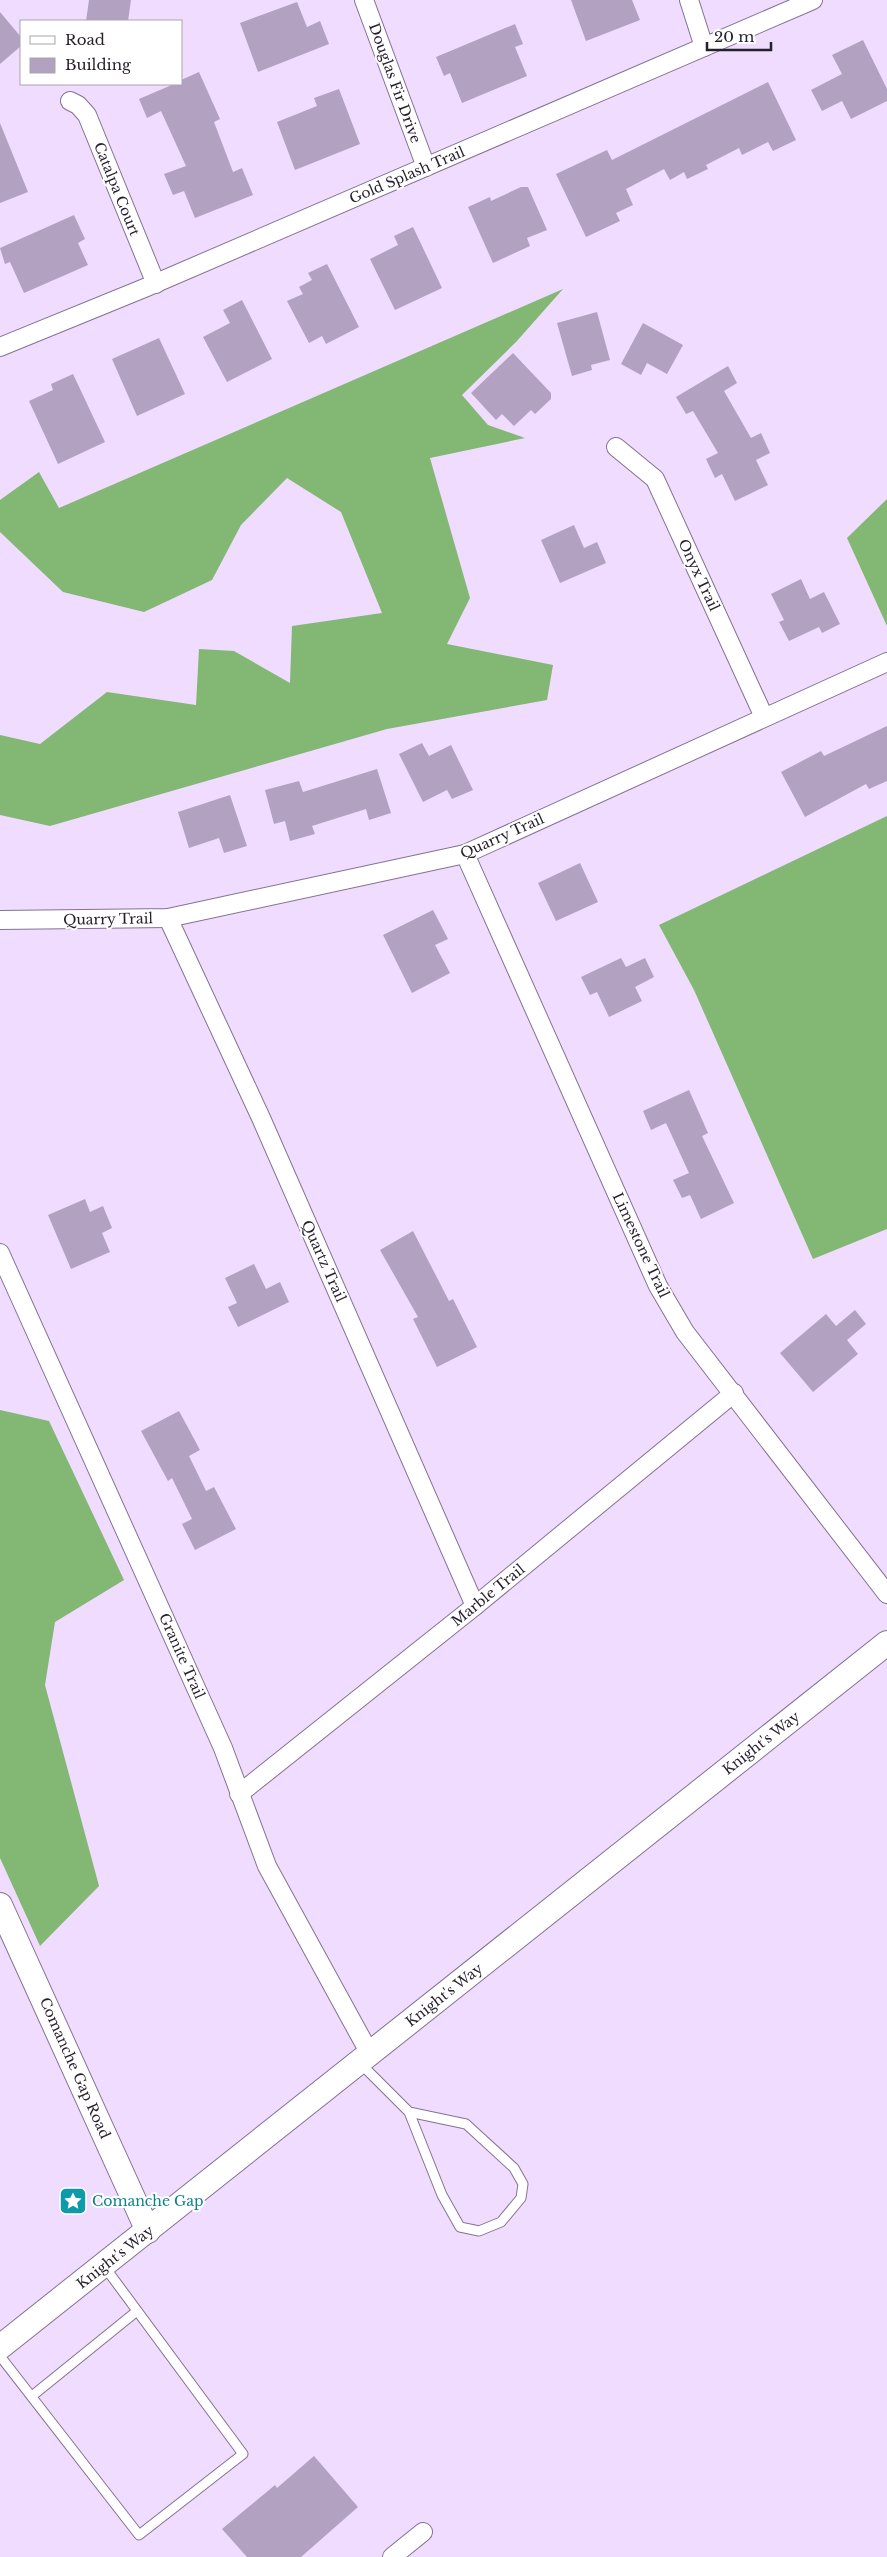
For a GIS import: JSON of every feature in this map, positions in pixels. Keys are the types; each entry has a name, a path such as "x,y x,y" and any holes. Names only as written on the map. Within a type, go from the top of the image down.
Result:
{"main road":[{"name":"Knight's Way","path":"0,2347 887,1643"},
{"name":"Comanche Gap Road","path":"0,1905 148,2231"}],"street":[{"name":"Douglas Fir Drive","path":"364,0 426,167"},
{"path":"688,0 704,47"},
{"name":"Gold Splash Trail","path":"0,348 156,284 813,0"},
{"name":"Catalpa Court","path":"70,101 78,105 87,115 156,284"},
{"name":"Onyx Trail","path":"616,447 656,479 764,717"},
{"name":"Quarry Trail","path":"0,920 168,918 465,854 887,662"},
{"name":"Limestone Trail","path":"465,854 658,1286 685,1332 734,1393 887,1594"},
{"name":"Quartz Trail","path":"168,918 261,1118 475,1606"},
{"name":"Granite Trail","path":"0,1253 223,1748 267,1866 364,2058"},
{"name":"Marble Trail","path":"239,1794 475,1606 734,1393"},
{"path":"392,2557 423,2532"}],"lane":[{"path":"364,2058 409,2112 442,2195 460,2227 479,2231 500,2222 521,2198 523,2184 514,2168 466,2124 409,2112"},
{"path":"0,2356 139,2535 243,2454 103,2266"},
{"path":"32,2396 137,2311"}],"green space":[{"path":"563,289 516,342 462,395 488,425 525,438 430,458 470,598 447,644 553,665 547,700 387,729 50,826 0,815 0,735 40,744 107,692 196,705 199,649 234,651 290,683 292,626 382,613 341,512 287,478 241,525 212,580 144,612 63,592 0,532 0,500 39,472 59,508"},
{"path":"887,499 887,626 847,538"},
{"path":"887,816 887,1229 813,1259 694,990 659,925"},
{"path":"0,1410 49,1421 124,1580 55,1622 45,1685 99,1886 40,1946 0,1858"}],"building":[{"path":"89,0 131,0 128,20 86,20"},
{"path":"571,0 632,0 640,20 586,41"},
{"path":"297,2 307,27 320,21 329,44 258,72 240,23"},
{"path":"0,12 20,36 20,47 0,64"},
{"path":"515,24 523,44 515,47 527,76 462,103 450,73 444,76 436,57"},
{"path":"863,40 887,89 887,101 851,119 842,101 822,111 811,90 842,74 832,55"},
{"path":"199,72 220,119 214,122 233,172 242,168 253,195 195,218 184,191 173,195 164,174 186,166 161,111 147,118 139,99 172,85 182,85 182,80"},
{"path":"768,82 796,140 773,151 768,142 742,155 739,148 706,165 708,169 687,179 684,172 670,180 664,169 626,189 633,205 616,213 620,221 586,237 556,174 607,150 612,160"},
{"path":"339,89 360,144 295,170 277,122 317,106 314,98"},
{"path":"0,123 28,192 0,203"},
{"path":"521,187 528,187 547,230 527,238 530,246 493,263 468,207 490,197 491,201"},
{"path":"74,215 85,239 78,243 88,265 24,293 10,262 5,264 0,248"},
{"path":"413,227 442,288 395,310 370,259 398,245 394,236"},
{"path":"327,264 359,327 326,344 322,336 309,343 287,301 303,294 299,287 312,280 308,273"},
{"path":"242,300 272,359 227,382 203,337 230,323 223,310"},
{"path":"597,312 610,360 591,365 592,370 572,376 557,323"},
{"path":"643,323 683,345 667,374 647,363 641,375 621,364"},
{"path":"159,338 185,394 137,416 112,359"},
{"path":"513,353 551,393 551,399 535,414 531,410 514,426 502,414 496,420 471,393"},
{"path":"728,366 737,383 724,391 751,438 761,433 770,453 756,460 768,485 735,501 722,474 715,478 706,459 718,453 693,411 686,414 676,397"},
{"path":"73,374 105,442 58,464 29,401 53,390 51,384"},
{"path":"574,525 584,548 597,542 606,563 560,583 541,540"},
{"path":"801,579 810,599 824,592 840,624 822,633 819,627 789,641 779,622 784,620 771,594"},
{"path":"887,726 887,781 869,789 866,784 805,817 781,772 821,751 824,756"},
{"path":"422,743 429,756 451,745 473,790 452,799 447,790 423,802 399,754"},
{"path":"377,769 391,813 369,820 366,809 312,826 315,834 290,841 285,821 274,824 265,790 299,781 303,792"},
{"path":"230,795 247,846 224,853 219,838 189,848 178,812"},
{"path":"580,863 598,902 556,921 538,883"},
{"path":"433,910 448,939 435,945 450,973 412,993 383,935"},
{"path":"621,958 626,967 645,958 654,977 635,987 642,1001 609,1017 597,992 590,995 581,977"},
{"path":"689,1090 708,1133 702,1136 734,1203 701,1219 690,1195 682,1198 673,1180 689,1173 666,1123 651,1130 643,1111"},
{"path":"85,1199 90,1212 103,1206 112,1228 102,1233 110,1252 71,1269 48,1215"},
{"path":"413,1231 449,1301 453,1299 477,1347 437,1367 413,1319 418,1317 380,1250"},
{"path":"254,1264 266,1289 280,1282 289,1302 238,1327 228,1307 237,1303 225,1278"},
{"path":"855,1310 866,1324 847,1340 858,1354 813,1392 780,1353 826,1314 836,1326"},
{"path":"179,1411 200,1450 189,1456 206,1491 214,1487 236,1529 195,1550 182,1524 192,1519 172,1478 168,1481 141,1431"},
{"path":"314,2456 358,2507 301,2557 247,2557 222,2529 275,2485 277,2488"}],"place":[{"name":"Comanche Gap","path":"73,2201"}]}
